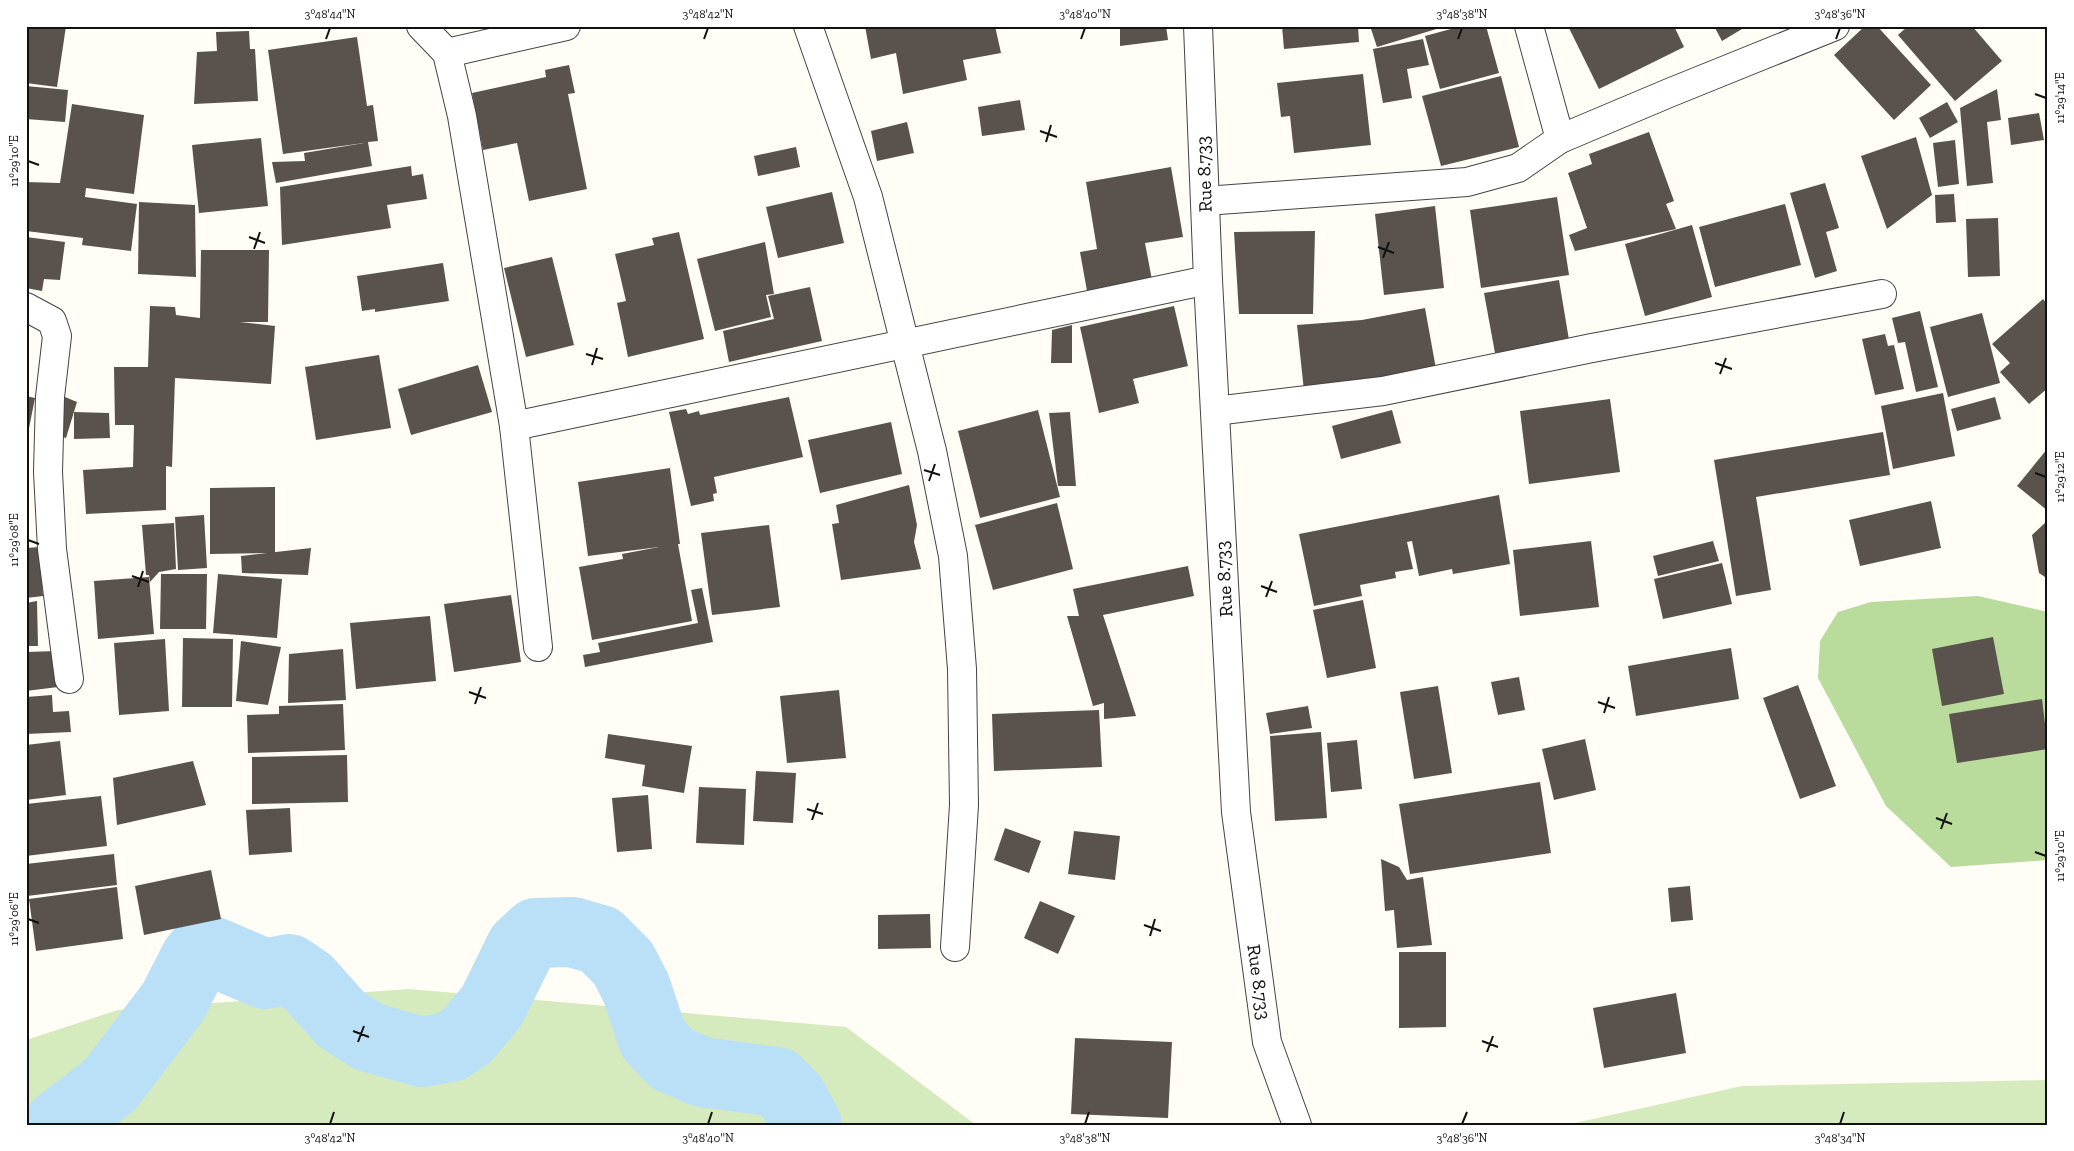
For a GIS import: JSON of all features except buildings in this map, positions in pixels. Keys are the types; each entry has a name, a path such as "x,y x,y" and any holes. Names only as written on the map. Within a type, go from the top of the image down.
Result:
{"street":[{"path":"421,26 447,53 462,116 514,426 538,647"},
{"path":"447,53 566,26"},
{"path":"808,26 868,198 932,451 953,556 962,669 964,805 955,947"},
{"name":"Rue 8.733","path":"1198,26 1208,280 1236,812 1267,1042 1297,1125"},
{"path":"1529,26 1560,139"},
{"path":"1205,201 1467,182 1518,168 1560,139 1835,26"},
{"path":"514,426 905,342 1208,280"},
{"path":"1215,411 1382,391 1592,348 1882,294"},
{"path":"26,307 52,321 57,336 50,398 48,472 52,549 69,679"}],"green space":[{"path":"1978,596 2048,612 2048,860 1951,867 1886,806 1818,678 1820,641 1838,612 1871,602"},
{"path":"409,989 846,1027 976,1125 26,1125 26,1040 118,1010"},
{"path":"2048,1080 2048,1125 1566,1125 1742,1086"}],"waterway":[{"path":"58,1125 110,1085 173,1002 195,959 204,948 265,974 289,969 308,982 341,1019 369,1037 422,1052 450,1047 467,1036 492,1006 521,947 536,933 572,932 600,940 623,963 636,988 653,1039 672,1059 702,1072 777,1082 792,1097 807,1125"}]}
